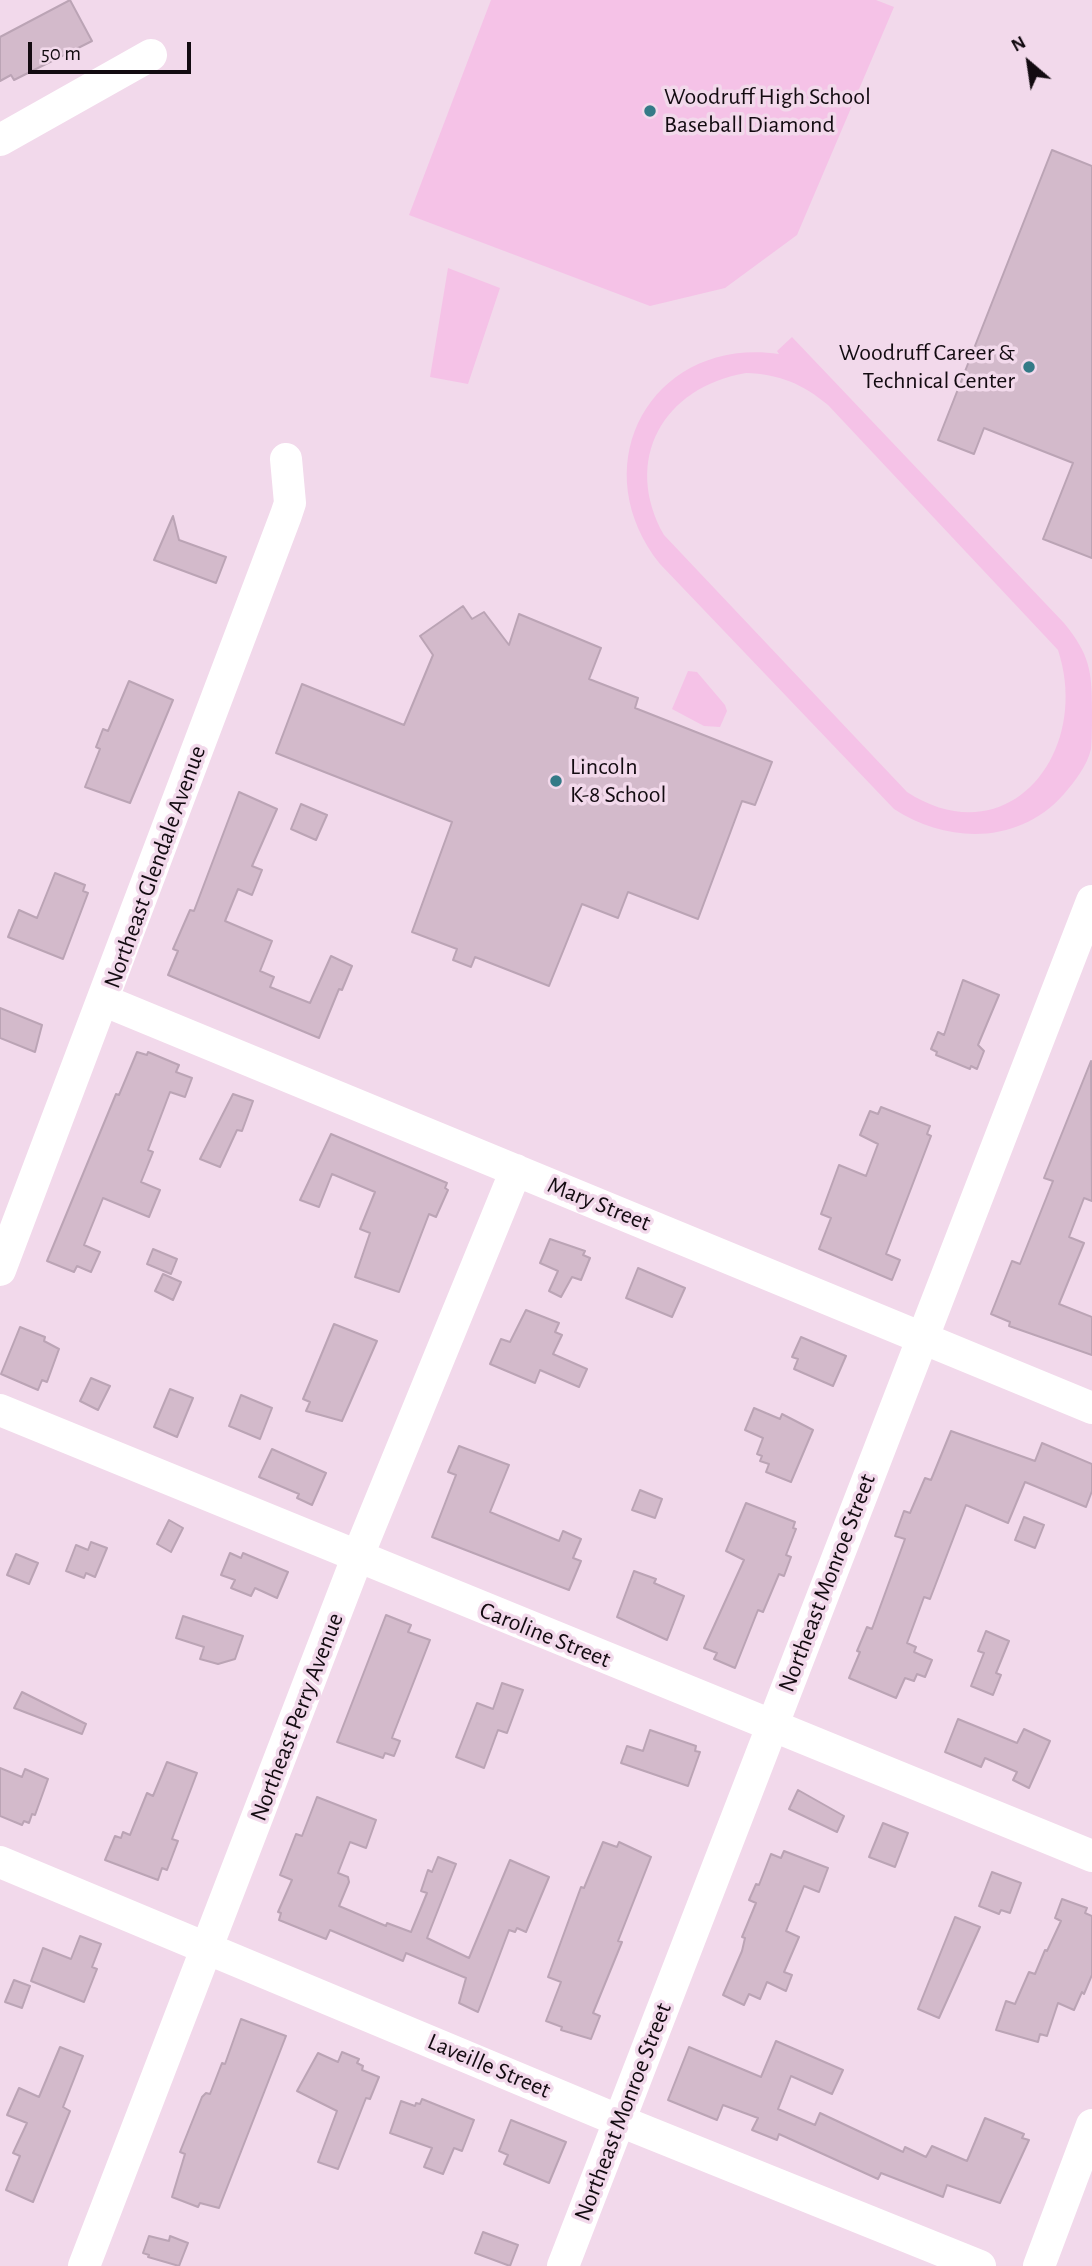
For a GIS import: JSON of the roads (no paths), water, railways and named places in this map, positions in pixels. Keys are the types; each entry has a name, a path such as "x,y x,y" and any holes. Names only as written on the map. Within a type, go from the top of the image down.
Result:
{"street":[{"path":"0,140 152,55"},
{"name":"Northeast Glendale Avenue","path":"0,1270 105,1001 286,516 290,503 286,459"},
{"name":"Northeast Monroe Street","path":"563,2266 922,1338 1083,952 1092,901"},
{"name":"Mary Street","path":"105,1001 1092,1408"},
{"name":"Northeast Perry Avenue","path":"84,2266 209,1948 357,1558 516,1170"},
{"name":"Caroline Street","path":"0,1410 1092,1856"},
{"name":"Laveille Street","path":"0,1862 620,2121 980,2266"},
{"path":"1039,2266 1092,2125"}],"place":[{"name":"Woodruff High School Baseball Diamond","path":"650,111"},
{"name":"Woodruff Career & Technical Center","path":"1029,367"},
{"name":"Lincoln K-8 School","path":"556,781"}]}
